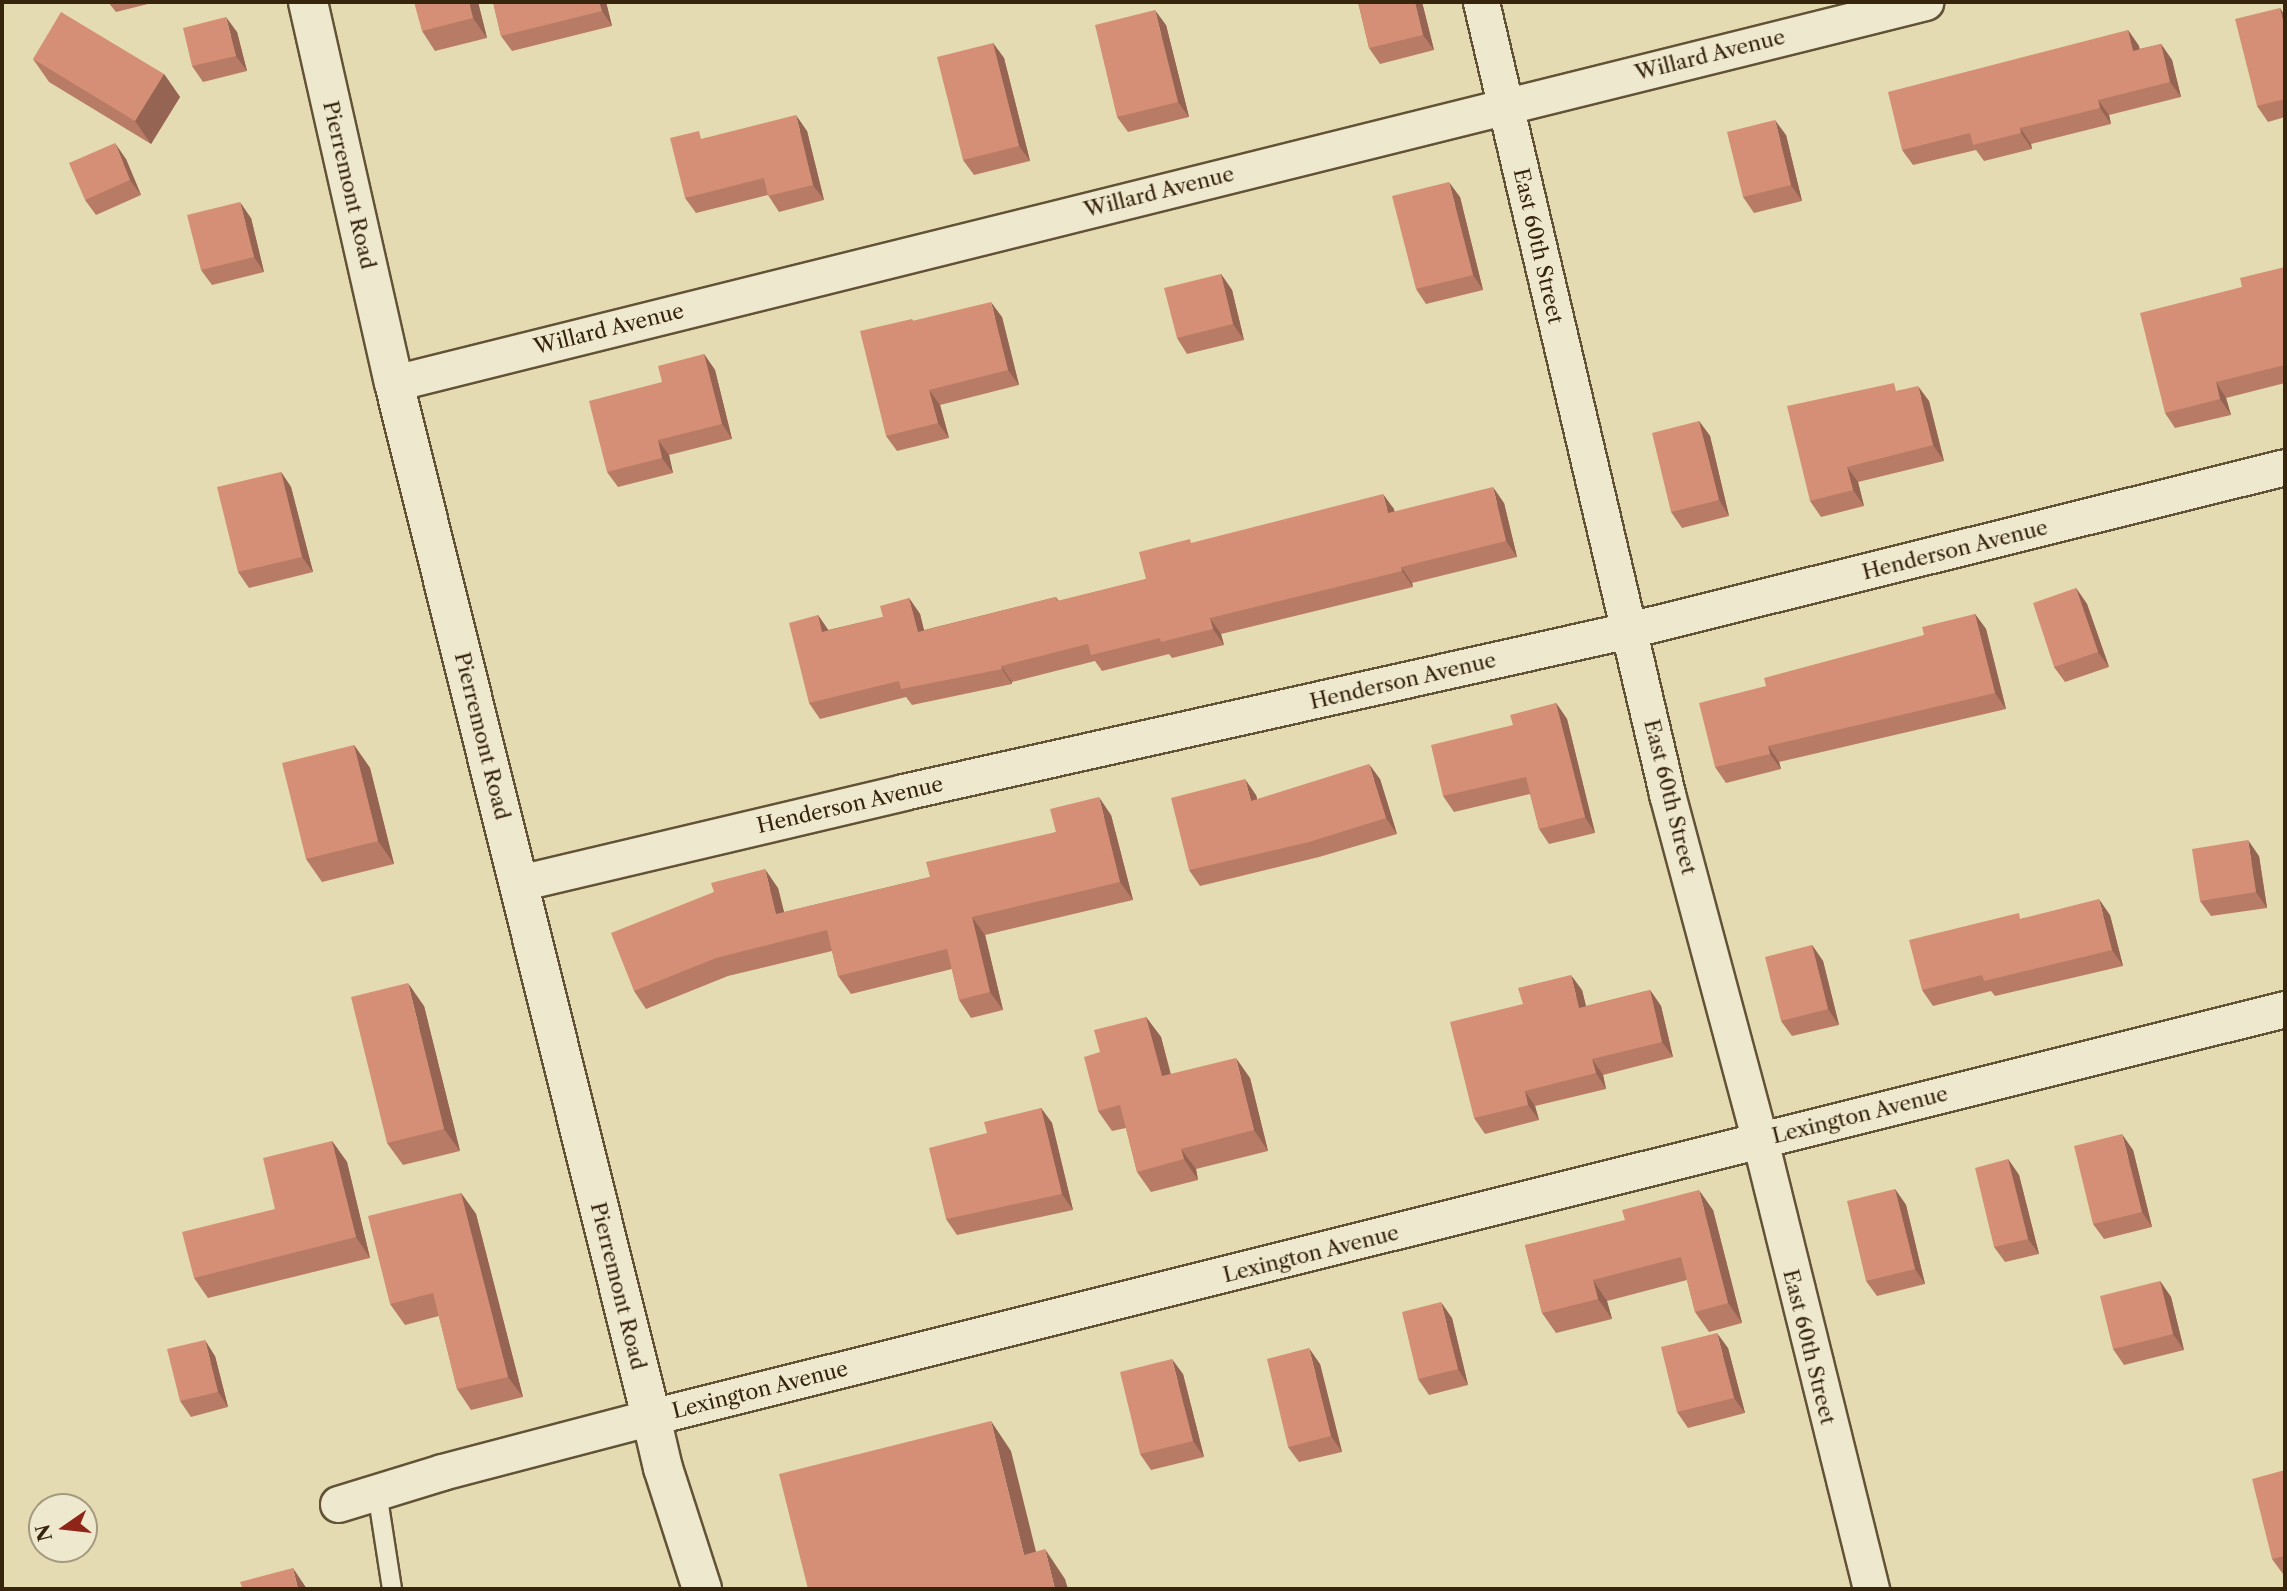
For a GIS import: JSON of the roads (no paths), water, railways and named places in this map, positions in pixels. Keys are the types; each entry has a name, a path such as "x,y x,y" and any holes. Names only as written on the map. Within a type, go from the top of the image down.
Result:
{"main road":[{"name":"Pierremont Road","path":"308,2 394,383 650,1417 663,1468 702,1589"},
{"name":"Pierremont Road","path":"663,1468 678,1589"}],"street":[{"name":"East 60th Street","path":"1481,2 1667,794 1760,1140 1871,1589"},
{"name":"Willard Avenue","path":"394,383 1925,2"},
{"name":"Henderson Avenue","path":"519,883 903,792 1629,630 2285,467"},
{"name":"Lexington Avenue","path":"338,1504 650,1417 2285,1009"}],"lane":[{"path":"377,1492 392,1589"}]}
